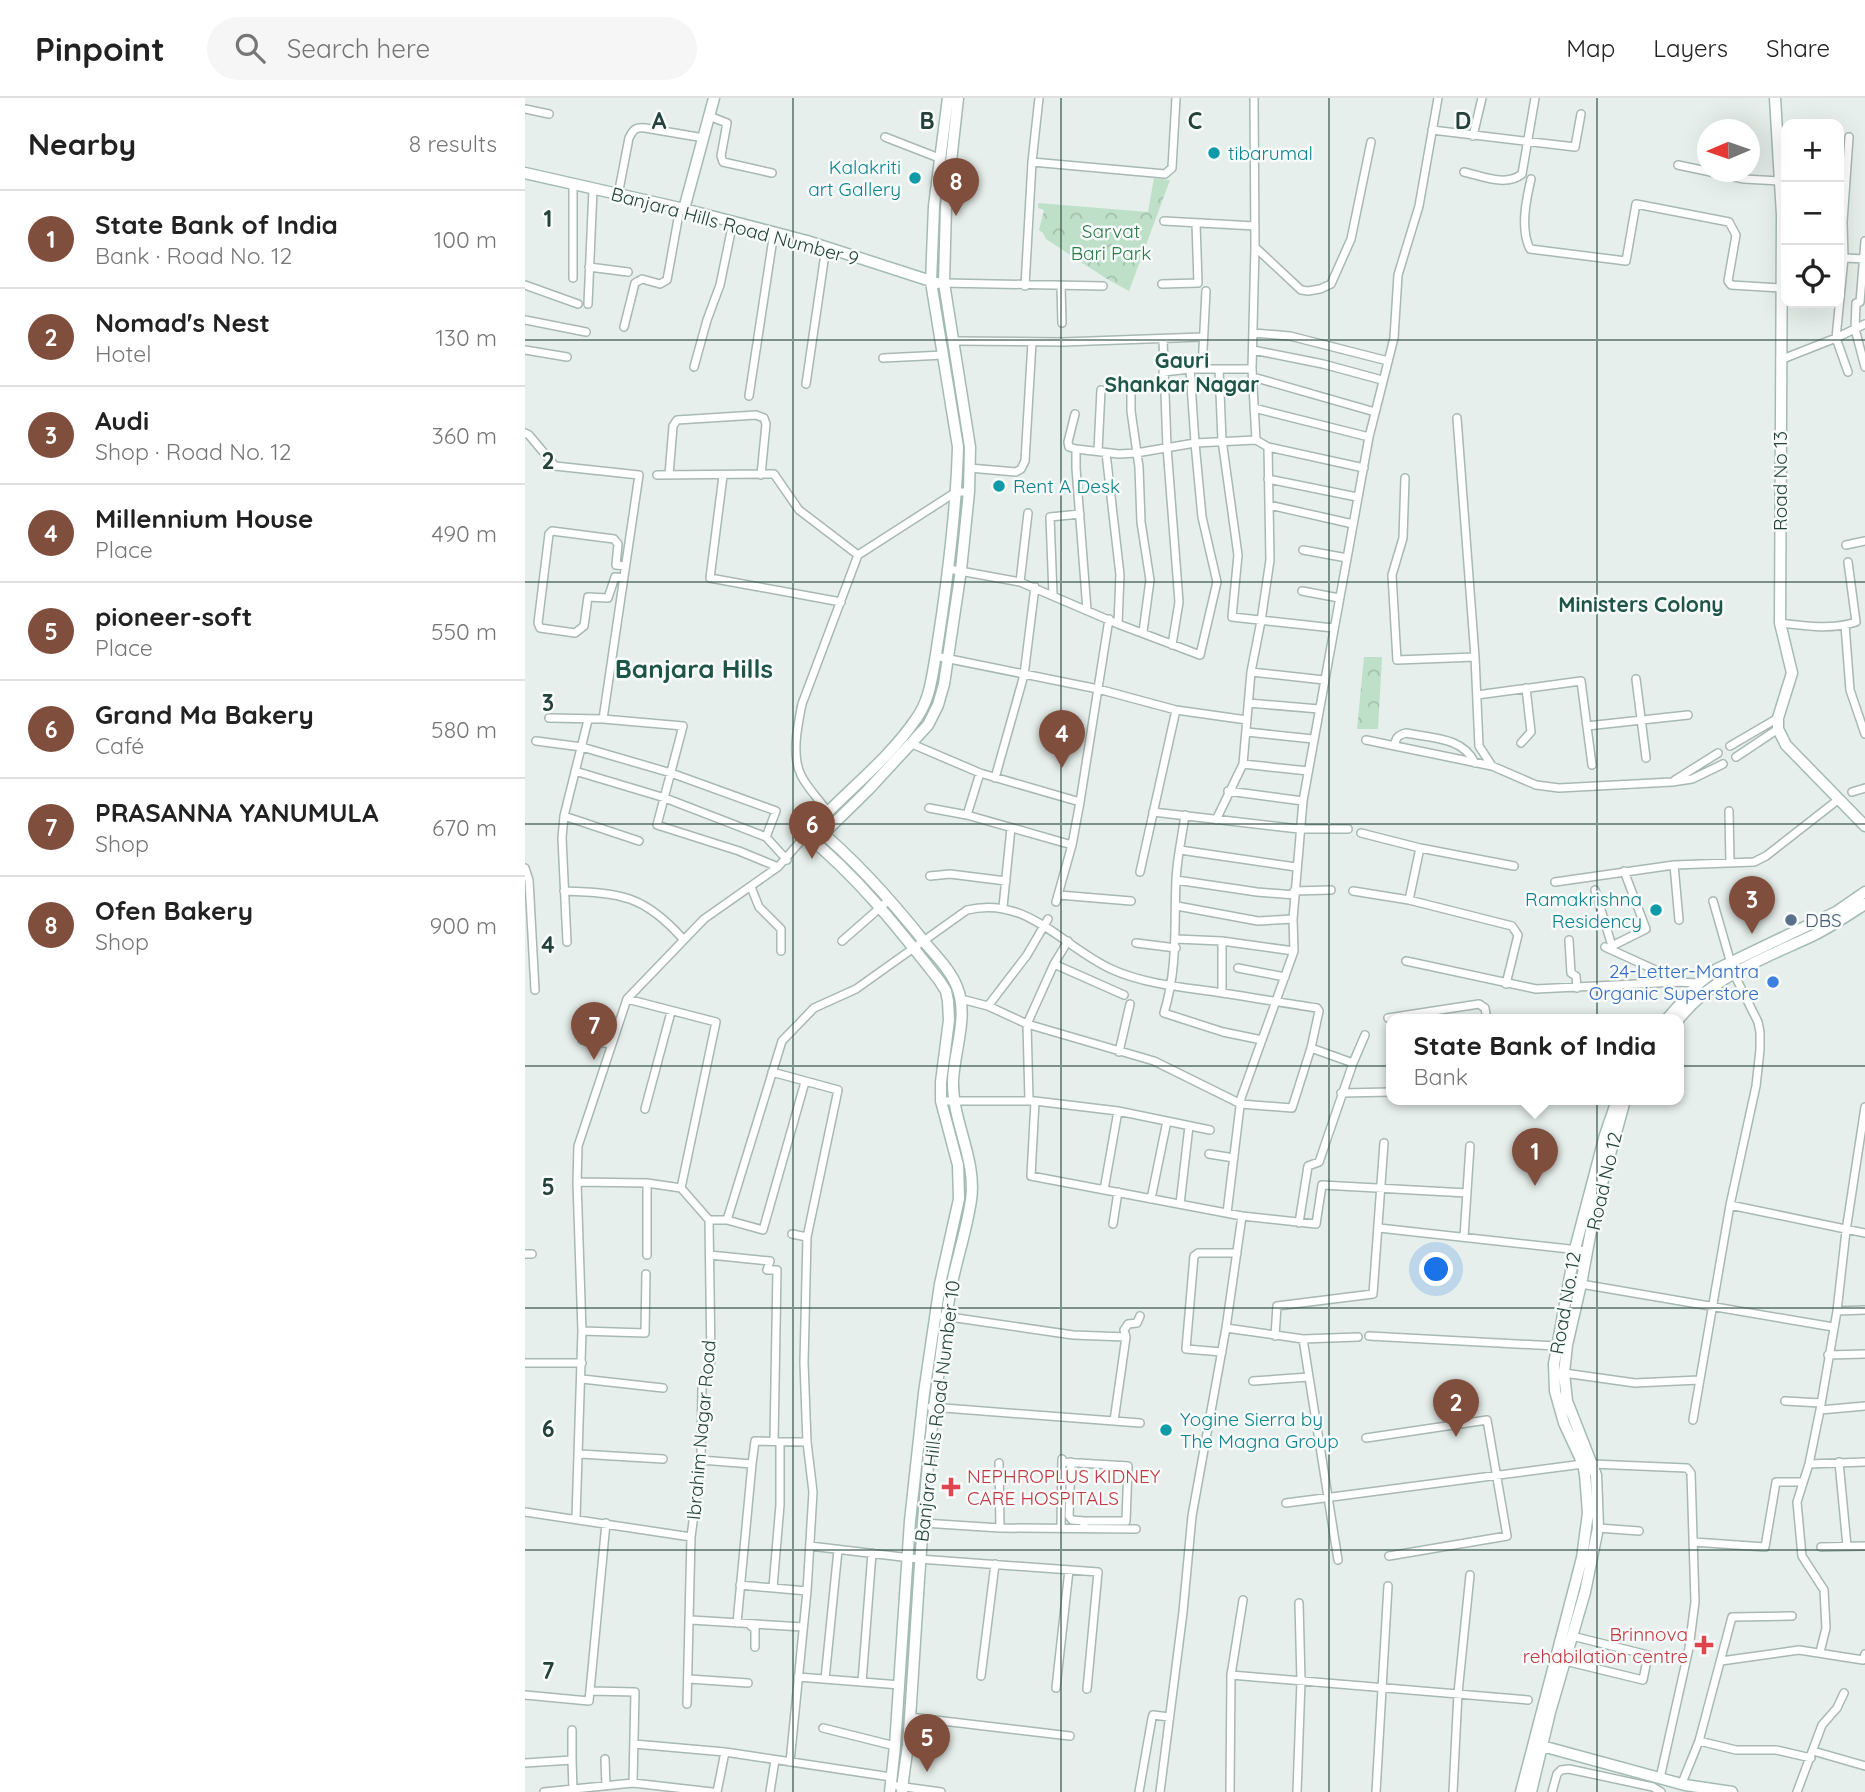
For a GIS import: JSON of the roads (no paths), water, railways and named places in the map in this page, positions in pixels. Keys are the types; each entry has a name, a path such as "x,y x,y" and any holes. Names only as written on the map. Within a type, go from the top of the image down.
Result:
{"main road":[{"path":"682,209 714,98"},
{"path":"806,835 917,718 927,701 949,569 958,447 931,282 934,206 949,98"},
{"path":"815,842 912,744 928,725 938,705 961,570 969,492 970,447 944,283 946,207 958,98"},
{"name":"Road No 13","path":"1775,98 1782,245"},
{"name":"Banjara Hills Road Number 9","path":"525,173 773,232 931,282 944,283"},
{"name":"Road No 13","path":"1778,724 1792,673 1780,623 1781,288"},
{"path":"1778,724 1786,745 1865,826"},
{"name":"Banjara Hills Road Number 10","path":"814,826 856,862 890,899 949,973 961,999 961,1021 953,1082 954,1101 972,1182 971,1201 951,1286 922,1522 914,1558 891,1785"},
{"name":"Banjara Hills Road Number 10","path":"806,835 847,870 881,907 939,980 949,1001 941,1101 958,1165 959,1199 940,1283 923,1406 914,1558 909,1717 902,1789"},
{"path":"1671,1014 1699,983 1731,962 1836,912 1865,892"},
{"path":"1683,1014 1715,983 1825,930 1865,904"},
{"name":"Road No. 12","path":"1521,1792 1582,1558 1588,1513 1588,1464 1564,1423 1555,1391 1556,1346 1575,1249 1615,1105"},
{"name":"Road No 12","path":"1531,1792 1585,1592 1598,1528 1595,1475 1588,1464 1567,1401 1564,1373 1567,1345 1602,1182 1624,1105"},
{"path":"1542,1746 1660,1778 1732,1792"}],"street":[{"path":"1024,286 1039,98"},
{"path":"1032,162 1165,174 1172,169 1175,98"},
{"path":"1254,98 1253,373 1256,440"},
{"path":"1227,1213 1241,1098 1294,951 1293,919 1299,830 1313,739 1369,437 1394,338 1398,275 1419,206 1438,98"},
{"path":"1473,136 1482,98"},
{"path":"1464,172 1506,181 1522,174 1535,98"},
{"path":"525,109 549,114"},
{"path":"1432,130 1575,147 1581,114"},
{"path":"709,116 727,123 721,156 723,162 772,173"},
{"path":"618,195 629,138 638,128 704,138"},
{"path":"885,137 939,158"},
{"path":"1844,245 1849,137"},
{"path":"1255,247 1301,290 1320,289 1331,284 1351,239 1371,142"},
{"path":"1678,165 1744,179 1780,181"},
{"path":"1531,179 1525,206 1530,249 1626,261 1636,204 1729,222 1736,235 1728,281 1731,285 1781,288"},
{"path":"573,184 573,278"},
{"path":"588,304 593,189"},
{"path":"624,327 635,284 642,279 660,284 667,280 682,209"},
{"path":"1164,221 1255,226"},
{"path":"694,367 720,285 733,222"},
{"path":"1162,284 1198,283 1196,223"},
{"path":"749,396 773,232"},
{"path":"1865,241 1855,329 1865,367"},
{"path":"806,384 826,247"},
{"path":"1844,258 1864,258"},
{"path":"589,267 628,272"},
{"path":"944,283 1103,286"},
{"path":"525,285 578,303"},
{"path":"1061,286 1062,323"},
{"path":"1202,369 1206,291"},
{"path":"1839,308 1836,338 1847,372"},
{"path":"525,320 586,331"},
{"path":"1780,360 1865,324"},
{"path":"1253,333 1290,336 1388,361"},
{"path":"953,341 1163,340 1202,337"},
{"path":"1163,340 1167,447 1179,602 1171,645"},
{"path":"969,468 1016,472 1025,461 1032,342"},
{"path":"525,350 567,357"},
{"path":"1253,350 1323,364 1382,380"},
{"path":"883,358 944,355"},
{"path":"949,569 1035,587 1118,624 1200,655 1217,582 1202,517 1190,369"},
{"path":"1163,372 1219,369 1253,373 1375,412"},
{"path":"1219,369 1222,440 1238,555 1232,617 1333,628"},
{"path":"1131,389 1139,467 1141,522 1150,580 1143,632"},
{"path":"1101,390 1102,452 1120,575 1118,624"},
{"path":"1254,408 1369,437"},
{"path":"1075,414 1068,442 1069,447 1076,449 1136,453 1222,440 1256,440 1268,447 1364,468"},
{"path":"669,475 674,422 681,419 756,415 764,418 766,424 761,475"},
{"path":"1457,418 1479,746 1492,766"},
{"path":"525,433 555,466 639,475 603,719"},
{"path":"1216,820 1243,764 1251,672 1270,560 1268,447"},
{"path":"1076,449 1087,610"},
{"path":"657,475 774,474 799,510 858,555"},
{"path":"723,476 710,578 841,602"},
{"path":"1405,478 1403,538 1392,575 1397,660 1475,657"},
{"path":"1268,479 1357,497"},
{"path":"827,811 801,776 797,755 798,731 802,704 858,555 956,492 969,492"},
{"path":"1269,505 1353,524"},
{"path":"1020,582 1028,513"},
{"path":"1053,596 1050,517 1080,514"},
{"path":"624,578 614,577 608,598 588,597 584,626 575,633 540,628 538,623 549,534 552,531 614,539 618,544 616,565 625,566"},
{"path":"1846,545 1865,541"},
{"path":"1303,550 1347,558"},
{"path":"1780,623 1807,626 1856,622 1848,562"},
{"path":"995,778 1024,675 1035,587"},
{"path":"1302,591 1339,598"},
{"path":"1109,619 1080,802 1058,898 1131,901"},
{"path":"1845,625 1850,690 1865,734"},
{"path":"935,656 1098,689 1176,710 1247,720"},
{"path":"1251,672 1324,680"},
{"path":"1636,679 1646,758"},
{"path":"1477,695 1581,681 1592,765"},
{"path":"1521,743 1531,732 1526,688"},
{"path":"1248,703 1319,709"},
{"path":"1140,872 1176,710"},
{"path":"1587,726 1688,715"},
{"path":"549,718 603,719 683,726 657,825 739,851 778,867"},
{"path":"566,942 563,816 588,720"},
{"path":"1730,746 1778,724"},
{"path":"1736,757 1778,724"},
{"path":"1247,732 1313,739"},
{"path":"1395,746 1399,735 1406,733 1460,744 1470,751 1475,763"},
{"path":"1366,740 1492,766 1536,785 1559,788 1672,782 1692,779 1724,764"},
{"path":"536,741 582,747 671,772 776,811 766,836"},
{"path":"912,744 980,773 1080,802"},
{"path":"1672,782 1717,753"},
{"path":"1243,764 1308,771"},
{"path":"575,771 664,798 766,836 787,860"},
{"path":"967,815 980,773"},
{"path":"1851,792 1865,788"},
{"path":"1228,791 1303,801"},
{"path":"1555,882 1593,884 1624,871 1760,860 1839,799"},
{"path":"929,808 967,815 1072,845"},
{"path":"1729,811 1730,863"},
{"path":"1153,812 1299,830 1348,829"},
{"path":"563,816 639,841"},
{"path":"1185,816 1176,880 1176,948 1172,985 1164,1013 1223,1032 1262,1040"},
{"path":"1003,907 1011,828"},
{"path":"1361,833 1420,848 1514,866"},
{"path":"576,1518 582,1379 578,1146 627,999 704,919 787,860 806,835"},
{"path":"1409,900 1420,848"},
{"path":"1179,850 1296,867"},
{"path":"1674,865 1679,920"},
{"path":"525,868 529,880 535,990"},
{"path":"1593,884 1612,946 1646,929 1624,871"},
{"path":"930,876 950,874 1006,881"},
{"path":"1176,880 1257,892 1331,890"},
{"path":"751,887 759,907 781,929 781,951"},
{"path":"564,891 609,892 635,900 655,911 683,939"},
{"path":"1353,891 1409,900 1515,928 1518,935 1507,984"},
{"path":"842,941 890,899"},
{"path":"1693,1420 1730,1205 1756,1086 1760,1032 1758,1022 1734,974 1713,901"},
{"path":"727,1220 782,1041 814,1008 856,989 967,910 982,906 1003,907 1046,923 1110,968 1142,980 1317,1008 1318,1016 1292,1108 1241,1104 1154,1061 1027,1024 988,1006 961,999"},
{"path":"1177,906 1258,921 1293,919"},
{"path":"988,1006 1027,955 1046,923"},
{"path":"1176,939 1223,941 1294,951"},
{"path":"1569,940 1571,973 1576,976 1577,988"},
{"path":"1068,941 1054,964 1027,1024 1032,1100 1031,1177 1242,1216 1316,1224 1322,1185 1467,1193"},
{"path":"1222,993 1223,941"},
{"path":"1136,943 1176,948"},
{"path":"1605,947 1662,972 1676,982"},
{"path":"1406,961 1536,989 1699,983"},
{"path":"1054,964 1124,995"},
{"path":"1238,968 1285,977"},
{"path":"627,999 716,1022 681,1188"},
{"path":"1119,1052 1130,1004"},
{"path":"1414,1014 1479,1004 1485,1008 1486,1014"},
{"path":"645,1109 671,1012"},
{"path":"1299,1223 1308,1166 1319,1162 1341,1093 1365,1035"},
{"path":"582,1040 612,1044"},
{"path":"1311,1048 1353,1063"},
{"path":"772,1072 838,1090 807,1237 804,1363 807,1442 813,1492 807,1591 790,1762"},
{"path":"577,1182 647,1183 681,1188 709,1220 727,1220 763,1230 805,1082"},
{"path":"1341,1093 1386,1092"},
{"path":"941,1101 1032,1100 1118,1111 1210,1130"},
{"path":"1820,1652 1826,1628 1824,1590 1802,1556 1797,1502 1809,1464 1837,1311 1865,1107"},
{"path":"1104,1190 1118,1111"},
{"path":"1151,1199 1167,1121"},
{"path":"1180,1204 1189,1126"},
{"path":"1275,1336 1277,1306 1373,1294 1384,1143"},
{"path":"1464,1237 1470,1146"},
{"path":"1209,1154 1234,1158"},
{"path":"647,1183 647,1255"},
{"path":"1114,1224 1118,1192"},
{"path":"1730,1205 1865,1233"},
{"path":"1160,1792 1192,1516 1226,1328 1242,1216"},
{"name":"Ibrahim Nagar Road","path":"687,1704 691,1537 701,1461 702,1386 711,1361 709,1220"},
{"path":"1378,1228 1588,1251"},
{"path":"792,1234 807,1237"},
{"path":"1222,1352 1186,1349 1194,1256 1198,1253 1237,1253"},
{"path":"710,1255 770,1261 768,1270 777,1270 777,1441 780,1505 773,1587"},
{"path":"582,1331 645,1332 646,1274"},
{"path":"1581,1284 1833,1327"},
{"path":"1837,1311 1865,1310"},
{"path":"935,1315 1073,1335 1126,1337"},
{"path":"1114,1421 1126,1337 1124,1330 1128,1324 1137,1323 1140,1316"},
{"path":"1226,1328 1303,1339 1358,1337"},
{"path":"1369,1336 1556,1346"},
{"path":"1303,1339 1338,1560"},
{"path":"1828,1355 1865,1354"},
{"path":"525,1363 582,1363"},
{"path":"1564,1373 1636,1383 1699,1380"},
{"path":"1253,1381 1309,1377"},
{"path":"582,1379 663,1388"},
{"path":"1785,1401 1820,1406 1865,1406"},
{"path":"923,1406 1140,1423"},
{"path":"1366,1438 1487,1420 1498,1475 1507,1536 1389,1556"},
{"path":"737,1623 755,1441 807,1442"},
{"path":"580,1454 663,1460"},
{"path":"701,1461 752,1464"},
{"path":"922,1522 1000,1528 1061,1527 1126,1521 1129,1469 1125,1465 1062,1461 1061,1527"},
{"path":"1071,1462 1069,1516 1072,1520 1084,1524 1136,1529"},
{"path":"1839,1462 1847,1546"},
{"path":"1809,1464 1865,1462"},
{"path":"999,1463 1000,1528"},
{"path":"1286,1503 1588,1464 1687,1468 1691,1473 1695,1602 1689,1648 1660,1778"},
{"path":"1694,1542 1765,1547 1776,1482 1802,1482"},
{"path":"525,1512 691,1537"},
{"path":"525,1695 589,1701 606,1523"},
{"path":"1598,1528 1639,1531"},
{"path":"1821,1548 1865,1545"},
{"path":"810,1546 914,1558 1098,1572 1087,1689"},
{"path":"825,1679 838,1550"},
{"path":"862,1682 872,1553"},
{"path":"981,1676 995,1564"},
{"path":"1056,1688 1069,1570"},
{"path":"1453,1792 1458,1693 1470,1575"},
{"path":"740,1585 807,1591"},
{"path":"1376,1792 1388,1586"},
{"path":"1230,1792 1231,1675 1243,1600"},
{"path":"1297,1792 1301,1681 1299,1603"},
{"path":"1682,1783 1699,1741 1734,1615 1792,1616"},
{"path":"690,1623 803,1627"},
{"path":"690,1623 751,1626 755,1629 755,1647"},
{"path":"1565,1661 1643,1680 1648,1656 1572,1636"},
{"path":"1721,1661 1788,1651 1820,1652 1863,1660 1865,1654"},
{"path":"1231,1675 1528,1700"},
{"path":"798,1677 900,1685"},
{"path":"689,1679 748,1683"},
{"path":"591,1691 635,1692 633,1783"},
{"path":"1797,1792 1822,1725 1837,1708 1844,1693"},
{"path":"1139,1792 1153,1715 1169,1717"},
{"path":"909,1717 1070,1736"},
{"path":"823,1728 895,1746"},
{"path":"570,1791 572,1730"},
{"path":"1699,1741 1737,1751 1776,1750 1812,1754 1865,1766"},
{"path":"634,1744 725,1752 790,1762 902,1789 941,1792"},
{"path":"544,1792 588,1790 633,1783 669,1790 715,1792 725,1752"},
{"path":"605,1759 606,1786"},
{"path":"525,1763 572,1760"},
{"path":"770,1792 775,1760"},
{"path":"1552,1792 1557,1774 1561,1770 1569,1769 1653,1787 1661,1792"}],"place":[{"name":"tibarumal","path":"1214,153"},
{"name":"Kalakriti art Gallery","path":"915,178"},
{"name":"Ofen Bakery","path":"956,216"},
{"name":"Rent A Desk","path":"999,486"},
{"name":"Millennium House","path":"1062,768"},
{"name":"Grand Ma Bakery","path":"812,859"},
{"name":"Ramakrishna Residency","path":"1656,910"},
{"name":"DBS","path":"1791,920"},
{"name":"Audi","path":"1752,934"},
{"name":"24-Letter-Mantra Organic Superstore","path":"1773,982"},
{"name":"PRASANNA YANUMULA","path":"594,1060"},
{"name":"State Bank of India","path":"1535,1186"},
{"name":"Yogine Sierra by The Magna Group","path":"1166,1430"},
{"name":"Nomad's Nest","path":"1456,1437"},
{"name":"NEPHROPLUS KIDNEY CARE HOSPITALS","path":"951,1487"},
{"name":"Brinnova rehabilation centre","path":"1704,1645"},
{"name":"pioneer-soft","path":"927,1772"}],"district":[{"name":"Gauri Shankar Nagar","path":"1182,372"},
{"name":"Ministers Colony","path":"1641,604"},
{"name":"Banjara Hills","path":"694,668"}],"park label":[{"name":"Sarvat Bari Park","path":"1111,242"}]}
